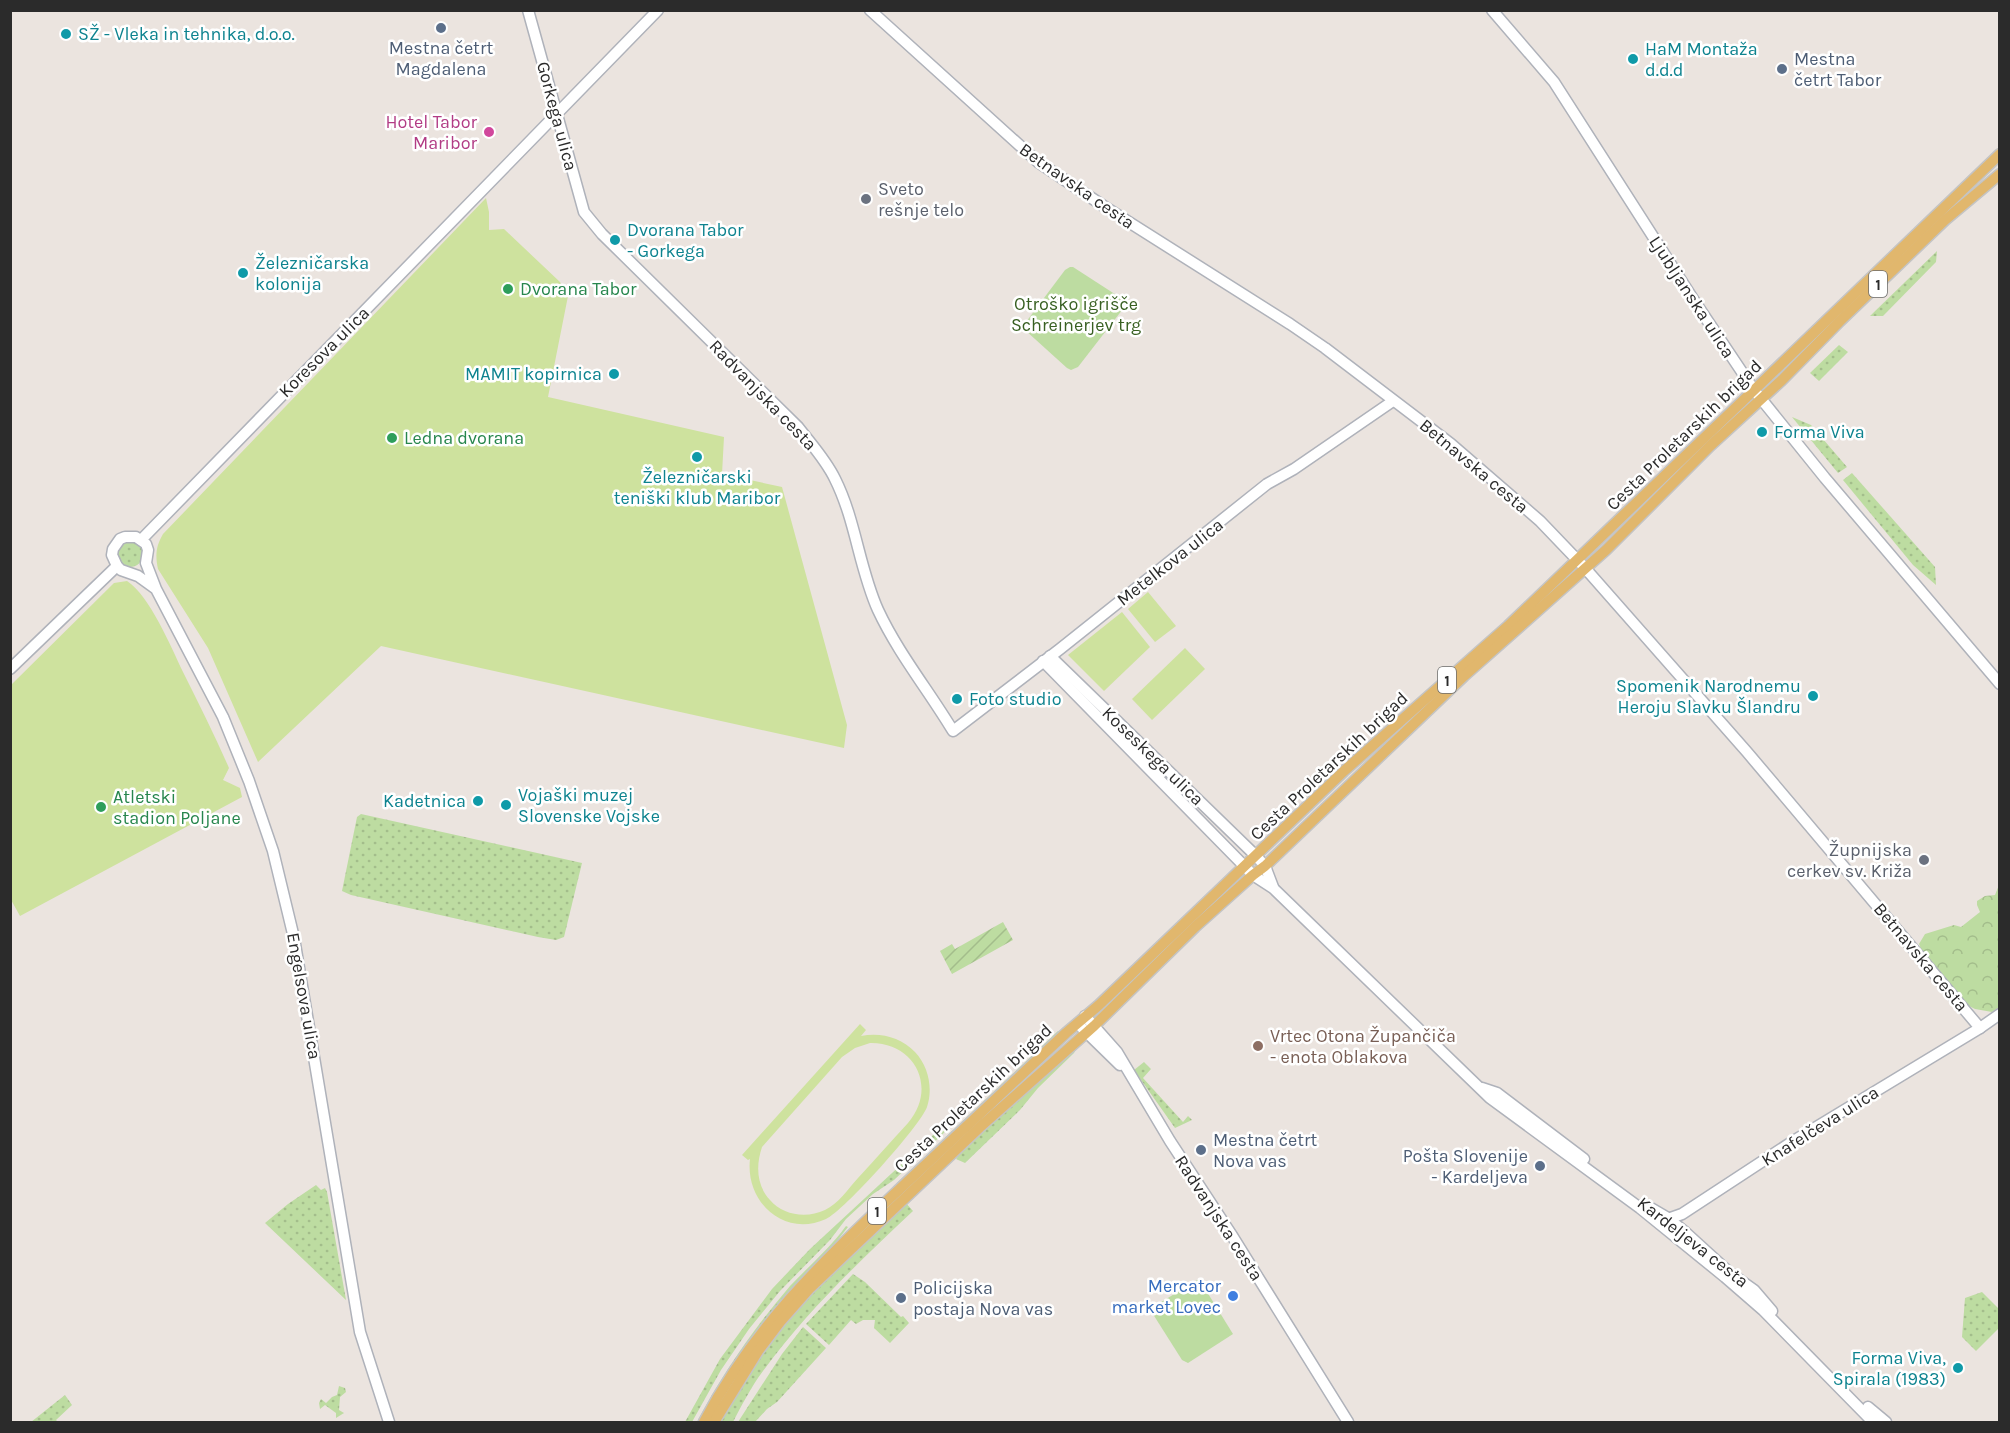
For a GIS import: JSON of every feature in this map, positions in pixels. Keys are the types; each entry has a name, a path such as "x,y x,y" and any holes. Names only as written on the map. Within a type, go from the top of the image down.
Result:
{"main road":[{"name":"Cesta Proletarskih brigad","path":"704,1422 751,1346 796,1290 845,1241 1344,771 1508,626 2000,154"},
{"name":"Cesta Proletarskih brigad","path":"714,1422 758,1351 810,1288 980,1127 1090,1030 1456,683 1606,550 1710,446 1945,220 2000,174"}],"street":[{"name":"Gorkega ulica","path":"528,10 584,212 589,220"},
{"name":"Koresova ulica","path":"141,540 658,10"},
{"name":"Betnavska cesta","path":"870,10 1046,168 1290,324 1451,444 1540,521 1585,568 1747,752 1980,1028"},
{"name":"Ljubljanska ulica","path":"1492,10 1554,82 1686,290 1754,390 1825,478 2000,684"},
{"name":"Radvanjska cesta","path":"589,220 798,427 823,459 835,478 846,506 878,608 893,637 953,731"},
{"name":"Metelkova ulica","path":"953,731 1268,484 1294,469 1393,401"},
{"path":"125,537 136,537 141,540 148,550 147,563 138,571 126,572 117,566 112,555 116,543 125,537"},
{"name":"Engelsova ulica","path":"147,563 156,589 223,717 249,781 273,851 294,938 362,1341 389,1422"},
{"path":"10,669 117,566"},
{"path":"132,572 156,589"},
{"name":"Koseskega ulica","path":"1046,658 1265,866"},
{"name":"Koseskega ulica","path":"1046,658 1252,874"},
{"path":"1265,866 1273,888"},
{"name":"Kardeljeva cesta","path":"1252,874 1273,888 1490,1098 1664,1221 1754,1290 1774,1314 1875,1414 1886,1422"},
{"name":"Knafelčeva ulica","path":"1664,1221 1682,1214 1795,1140 2000,1014"},
{"name":"Radvanjska cesta","path":"1082,1020 1117,1053 1170,1142 1231,1234 1348,1422"},
{"name":"Kardeljeva cesta","path":"1664,1221 1763,1310 1873,1422"}],"green space":[{"path":"486,198 489,230 504,229 560,282 568,296 548,397 724,437 722,474 782,487 847,725 844,748 381,646 258,762 208,648 158,569 156,555 159,543 163,534"},
{"path":"1937,251 1936,262 1883,316 1870,316"},
{"name":"Otroško igrišče Schreinerjev trg","path":"1070,267 1124,300 1126,305 1078,367 1071,370 1023,326 1065,270"},
{"path":"1839,345 1848,352 1819,381 1810,373"},
{"path":"1792,417 1811,425 1847,467 1838,473"},
{"path":"1852,473 1935,567 1936,585 1913,565 1843,480"},
{"path":"130,541 139,545 143,554 139,563 130,567 121,563 117,554 121,545"},
{"path":"127,581 136,588 152,610 207,720 229,768 223,780 240,788 242,797 20,916 10,898 11,685 114,583"},
{"path":"1148,592 1176,626 1155,642 1128,609"},
{"path":"1122,612 1150,647 1104,691 1068,655"},
{"path":"1185,648 1205,669 1152,720 1132,699"},
{"path":"361,814 582,863 564,937 556,940 538,937 351,895 342,891 357,817"},
{"path":"1999,885 1999,1007 1992,1012 1969,1006 1924,956 1919,944 1925,934 1954,925 1961,927 1980,912 1977,901 1985,896 1995,895"},
{"path":"1003,922 1013,940 952,974 940,951 952,944 955,949"},
{"path":"860,1024 866,1030 861,1036 883,1035 897,1039 915,1052 924,1064 930,1093 927,1107 921,1117 897,1149 864,1185 826,1219 810,1224 796,1224 782,1220 770,1212 754,1189 750,1175 750,1159 742,1155","holes":["870,1043 886,1045 899,1050 910,1059 917,1070 921,1082 921,1096 917,1109 908,1123 843,1196 830,1207 818,1213 803,1215 781,1209 765,1194 758,1175 762,1147 842,1057 855,1048"]},
{"path":"1058,1031 1061,1033 899,1185 897,1183"},
{"path":"1076,1049 1020,1110 965,1163 956,1159 966,1146 1019,1097"},
{"path":"1144,1062 1151,1069 1143,1078 1183,1122 1188,1116 1192,1120 1175,1128 1134,1070"},
{"path":"960,1110 966,1112 894,1180 873,1194 846,1219 830,1240 780,1291 749,1329 721,1370 692,1422 685,1422 720,1359 772,1289 810,1249"},
{"path":"316,1185 321,1190 325,1188 327,1192 346,1300 265,1223"},
{"path":"905,1202 913,1211 816,1307 780,1349 759,1377 733,1422 718,1422 754,1364 798,1307"},
{"path":"846,1226 848,1227 839,1239 768,1317 741,1355 700,1422 697,1422 728,1369 764,1318 790,1286"},
{"path":"853,1274 865,1282 909,1323 890,1343 874,1328 875,1320 863,1320 856,1324 851,1320 829,1345 806,1324"},
{"path":"1199,1279 1233,1334 1188,1363 1182,1360 1151,1311 1153,1307"},
{"path":"1982,1292 1999,1309 1999,1328 1976,1351 1962,1337 1965,1298"},
{"path":"803,1327 826,1348 777,1402 755,1422 738,1422 782,1354"},
{"path":"339,1386 345,1388 346,1392 340,1397 339,1410 344,1413 336,1418 336,1413 325,1405 320,1409 319,1403 321,1399 326,1403 337,1395"},
{"path":"65,1395 72,1405 56,1420 58,1422 31,1422"}],"place":[{"name":"Mestna četrt Magdalena","path":"441,28"},
{"name":"SŽ - Vleka in tehnika, d.o.o.","path":"66,34"},
{"name":"HaM Montaža d.d.d","path":"1633,59"},
{"name":"Mestna četrt Tabor","path":"1782,69"},
{"name":"Hotel Tabor Maribor","path":"489,132"},
{"name":"Sveto rešnje telo","path":"866,199"},
{"name":"Dvorana Tabor - Gorkega","path":"615,240"},
{"name":"Železničarska kolonija","path":"243,273"},
{"name":"Dvorana Tabor","path":"508,289"},
{"name":"MAMIT kopirnica","path":"614,374"},
{"name":"Forma Viva","path":"1762,432"},
{"name":"Ledna dvorana","path":"392,438"},
{"name":"Železničarski teniški klub Maribor","path":"697,457"},
{"name":"Spomenik Narodnemu Heroju Slavku Šlandru","path":"1813,696"},
{"name":"Foto studio","path":"957,699"},
{"name":"Kadetnica","path":"478,801"},
{"name":"Vojaški muzej Slovenske Vojske","path":"506,805"},
{"name":"Atletski stadion Poljane","path":"101,807"},
{"name":"Župnijska cerkev sv. Križa","path":"1924,860"},
{"name":"Vrtec Otona Župančiča - enota Oblakova","path":"1258,1046"},
{"name":"Mestna četrt Nova vas","path":"1201,1150"},
{"name":"Pošta Slovenije - Kardeljeva","path":"1540,1166"},
{"name":"Mercator market Lovec","path":"1233,1296"},
{"name":"Policijska postaja Nova vas","path":"901,1298"},
{"name":"Forma Viva, Spirala (1983)","path":"1958,1368"}]}
